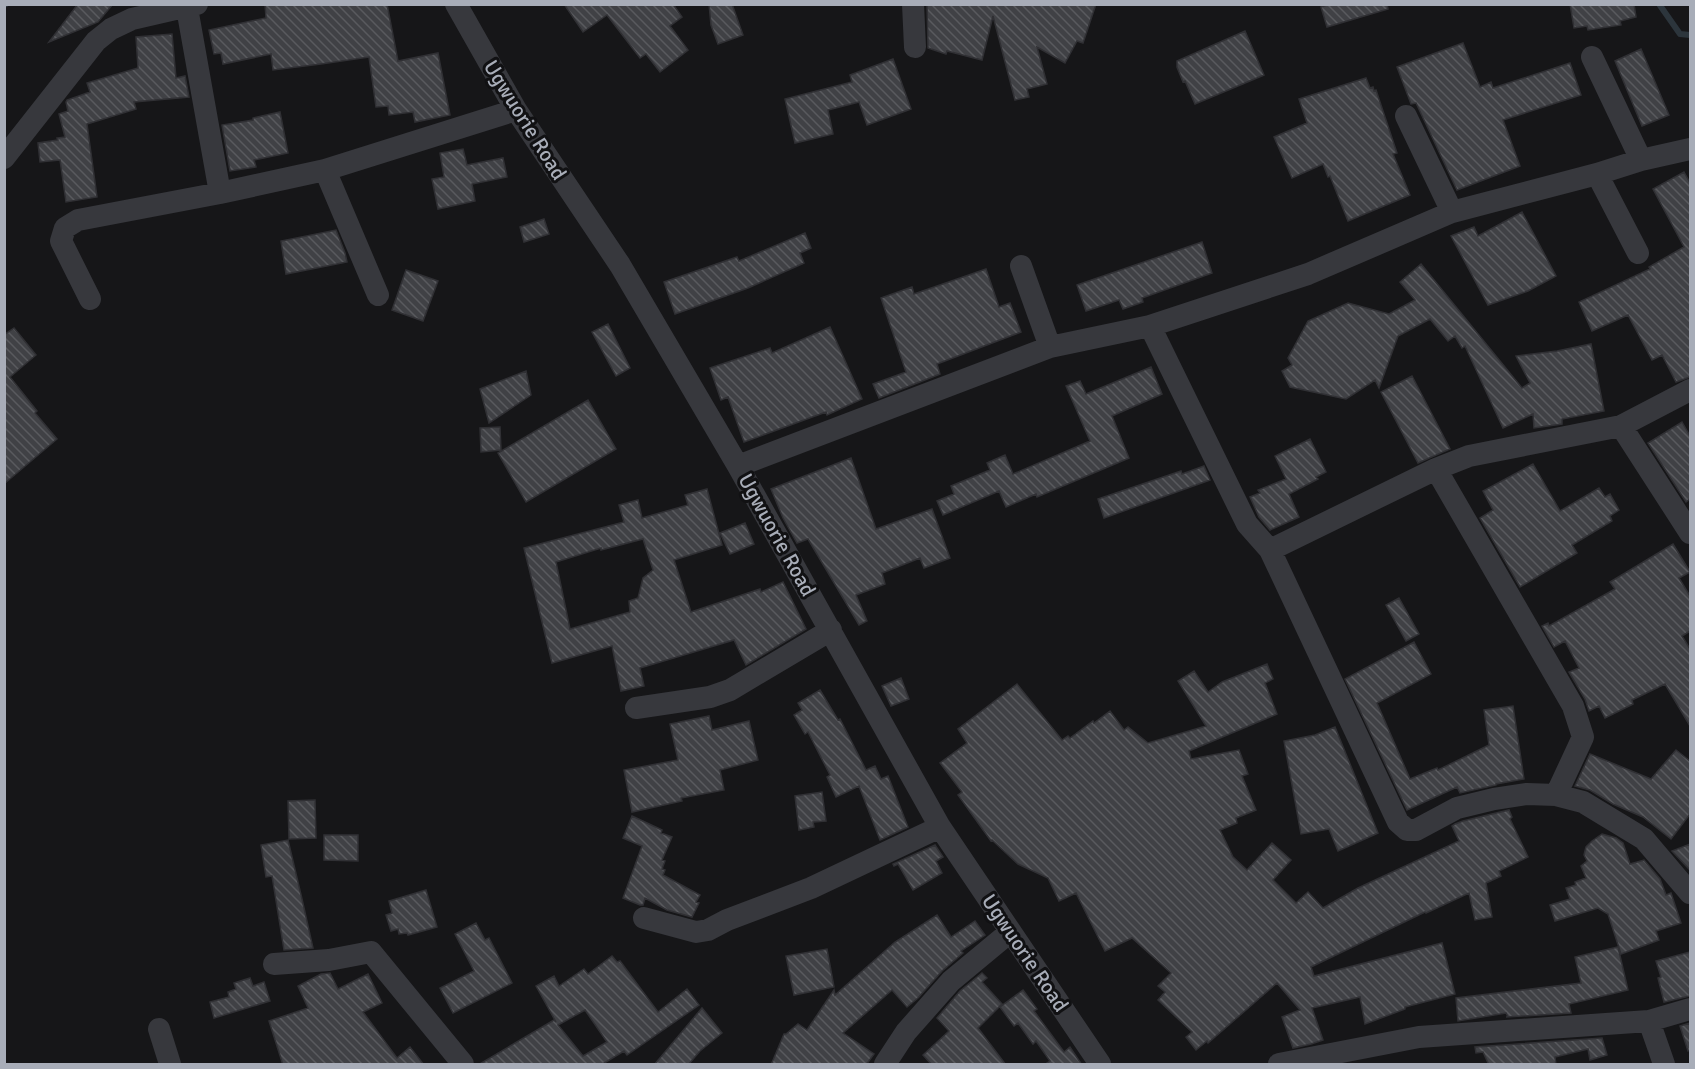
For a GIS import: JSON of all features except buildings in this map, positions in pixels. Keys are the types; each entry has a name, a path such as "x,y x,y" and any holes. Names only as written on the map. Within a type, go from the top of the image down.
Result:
{"street":[{"name":"Ugwuorie Road","path":"456,4 536,143 620,265 738,466 940,827 1100,1065"},
{"path":"913,4 915,47"},
{"path":"4,158 96,41 111,29 132,19 192,6 220,193"},
{"path":"1592,57 1641,160"},
{"path":"90,299 62,241 64,228 78,220 326,170 516,110"},
{"path":"1406,116 1452,212"},
{"path":"738,466 1050,347 1150,326 1308,274 1452,212 1597,174 1641,160 1690,149"},
{"path":"326,170 378,295"},
{"path":"1597,174 1638,253"},
{"path":"1022,266 1050,347"},
{"path":"1150,326 1247,524 1270,550 1398,822 1407,830 1416,830 1457,808 1527,794 1556,795 1583,802 1644,839 1690,893"},
{"path":"1270,550 1436,468 1469,456 1621,426 1690,390"},
{"path":"1621,426 1690,533"},
{"path":"1436,468 1574,706 1583,736 1556,795"},
{"path":"636,708 710,697 730,690 831,630"},
{"path":"644,918 696,932 708,930 727,920 811,888 940,827"},
{"path":"885,1065 906,1032 951,981 1010,932"},
{"path":"274,964 329,960 371,952 463,1065"},
{"path":"1279,1065 1419,1037 1649,1021 1690,1009"},
{"path":"1649,1021 1665,1065"},
{"path":"159,1029 170,1065"}],"waterway":[{"path":"1659,4 1680,34 1690,35"}]}
